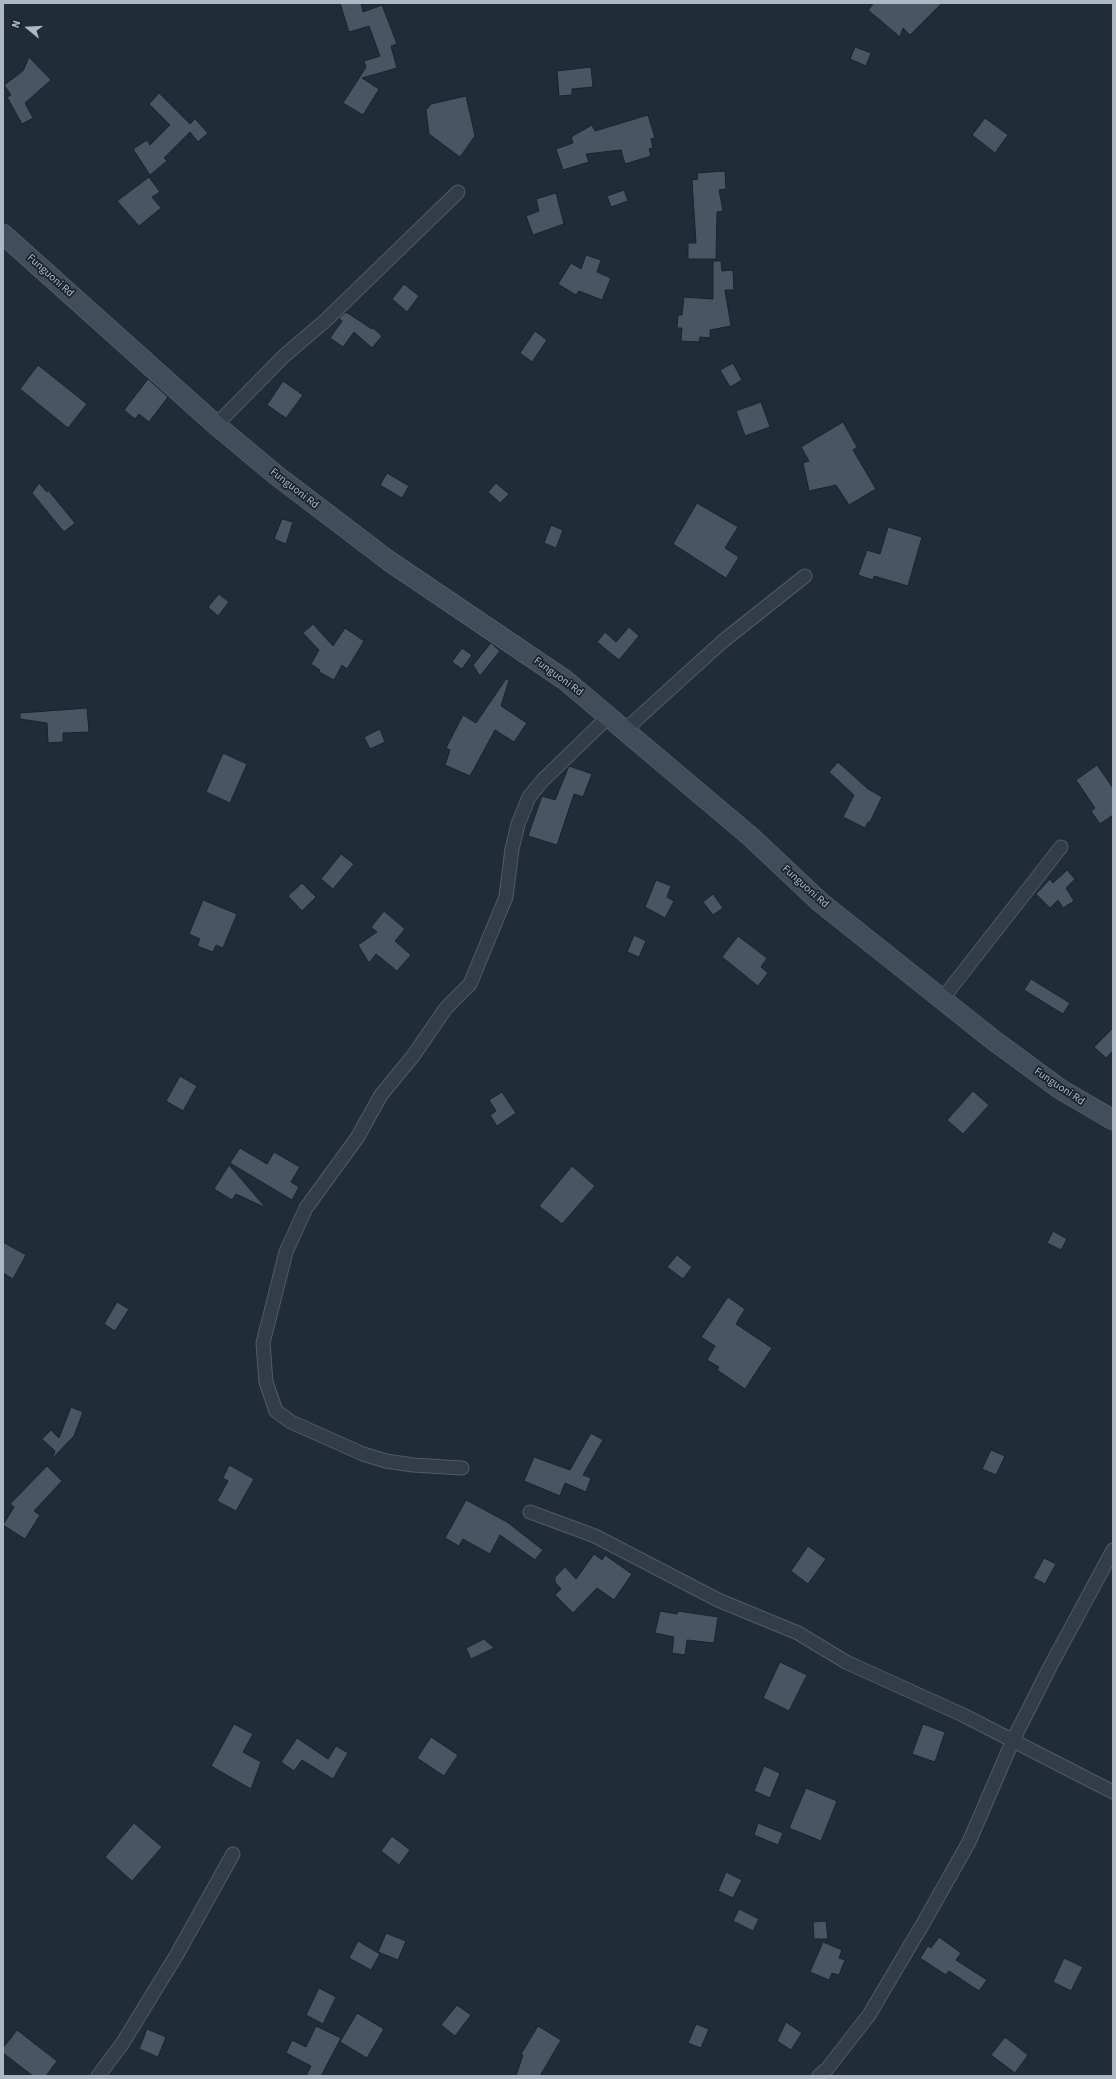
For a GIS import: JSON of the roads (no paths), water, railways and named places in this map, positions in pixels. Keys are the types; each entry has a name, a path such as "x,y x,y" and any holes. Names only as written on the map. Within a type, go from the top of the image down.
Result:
{"street":[{"path":"216,425 284,356 326,320 458,192"},
{"name":"Funguoni Rd","path":"3,234 216,425 276,475 388,561 565,680 751,837 820,902 943,998 992,1039 1060,1089 1113,1120"},
{"path":"625,730 723,641 805,576"},
{"path":"462,1468 412,1465 386,1461 363,1454 291,1422 276,1411 266,1382 263,1343 286,1252 306,1208 357,1138 381,1095 413,1056 446,1008 470,984 506,897 512,849 518,824 529,797 543,780 609,716"},
{"path":"943,998 1061,847"},
{"path":"530,1512 595,1536 718,1600 798,1633 846,1662 963,1715 1113,1792"},
{"path":"819,2076 827,2069 869,2015 969,1842 1013,1740 1071,1625 1113,1550"},
{"path":"98,2076 122,2044 176,1956 233,1854"}]}
